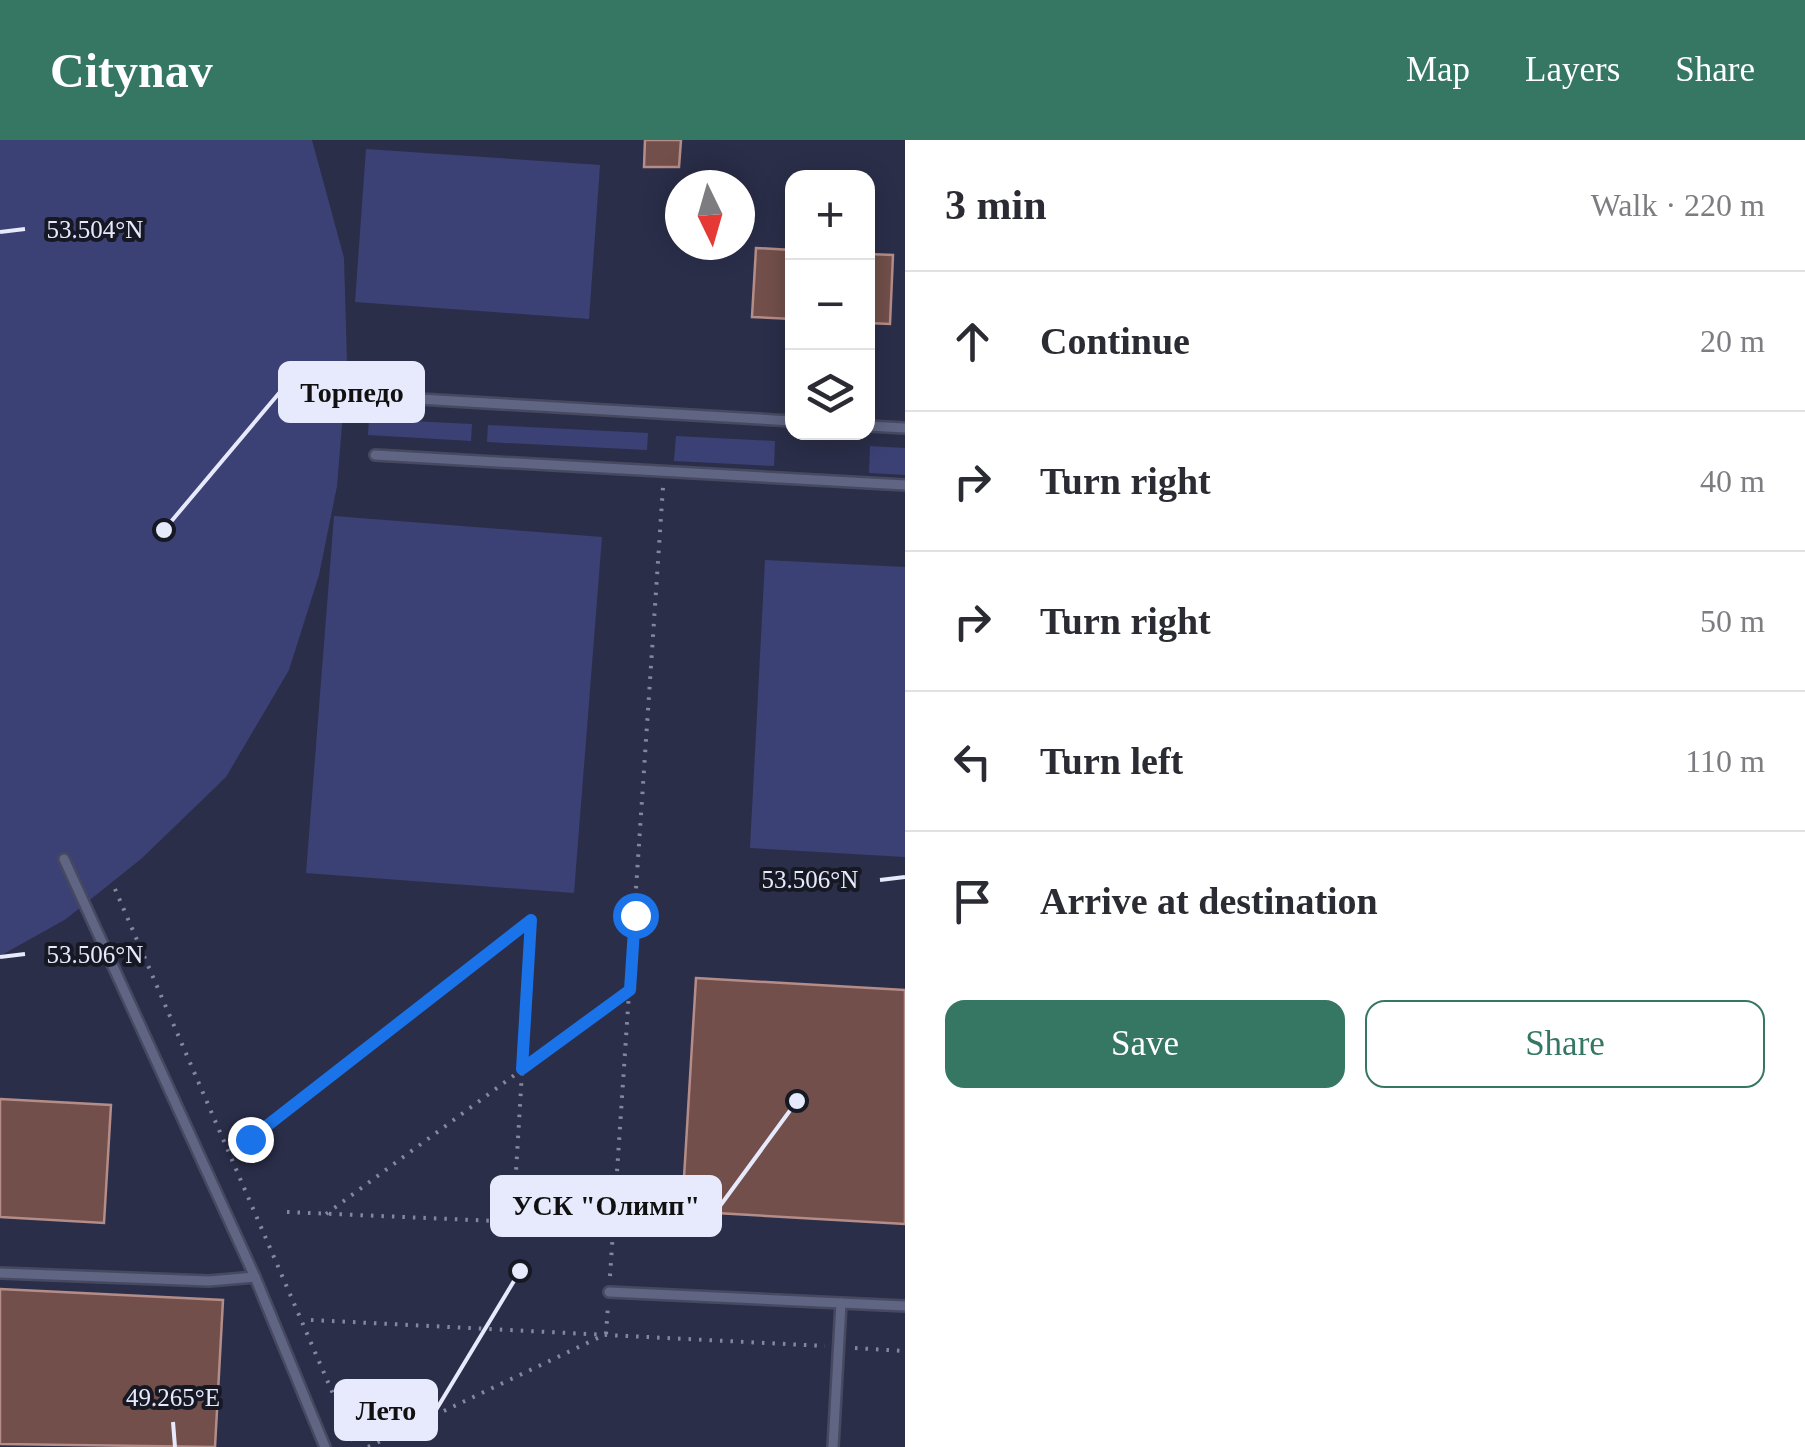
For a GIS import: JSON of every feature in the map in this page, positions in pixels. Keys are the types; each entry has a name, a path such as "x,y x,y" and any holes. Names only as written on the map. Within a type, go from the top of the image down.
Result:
{"lane":[{"path":"386,396 785,421"},
{"path":"875,426 905,428"},
{"path":"374,455 905,485"},
{"path":"64,858 255,1277 326,1447"},
{"path":"0,1273 192,1280 255,1277"},
{"path":"609,1292 905,1306"},
{"path":"832,1447 841,1303"}],"path":[{"path":"606,1334 664,472"},
{"path":"115,889 356,1447"},
{"path":"250,1139 531,920 513,1222"},
{"path":"326,1214 630,990"},
{"path":"286,1212 614,1226"},
{"path":"311,1320 905,1351"},
{"path":"368,1447 606,1334"}],"shaded area":[{"path":"0,140 312,140 344,258 347,364 337,486 319,575 289,670 226,777 141,859 66,919 0,956"},
{"path":"366,149 600,165 589,319 355,302"},
{"path":"369,419 472,424 471,441 368,435"},
{"path":"488,425 648,433 647,450 487,442"},
{"path":"676,436 775,441 774,466 674,461"},
{"path":"870,446 905,448 905,475 869,473"},
{"path":"334,516 602,537 574,893 306,873"},
{"path":"765,560 905,567 905,857 750,848"}],"building":[{"path":"645,140 681,140 679,167 644,167"},
{"path":"756,248 785,250 785,319 752,317"},
{"path":"875,254 893,255 890,324 875,323"},
{"path":"696,978 905,990 905,1224 682,1211"},
{"path":"0,1099 111,1105 104,1223 0,1217"},
{"path":"0,1289 223,1300 215,1447 0,1444"}],"place":[{"name":"Торпедо","path":"164,530"},
{"name":"УСК \"Олимп\"","path":"797,1101"},
{"name":"Лето","path":"520,1271"}],"route":[{"path":"250,1139 531,920 522,1069 630,990 635,915"}]}
